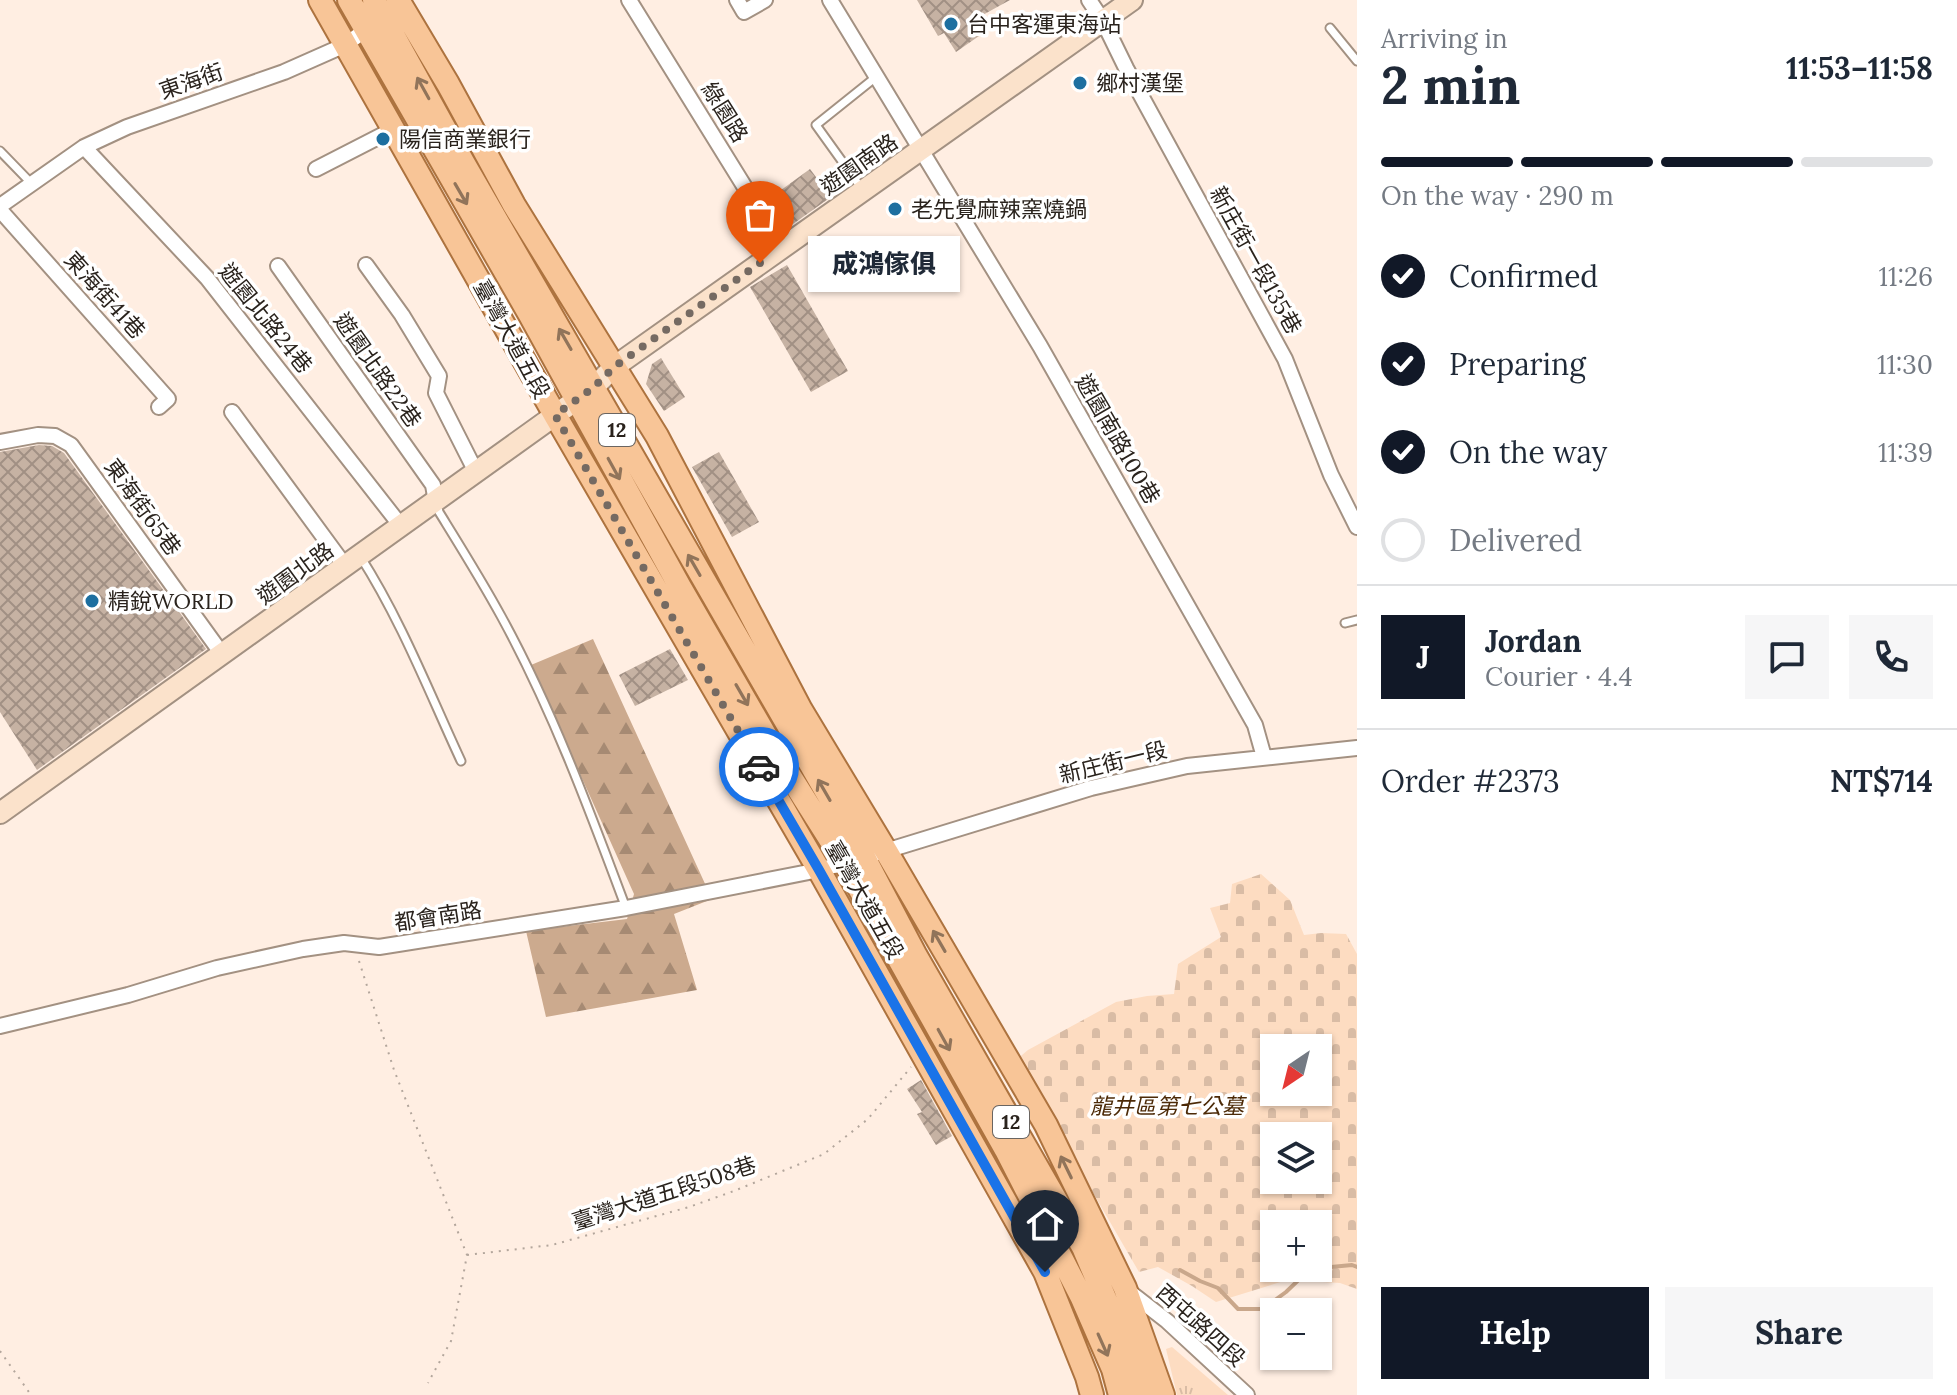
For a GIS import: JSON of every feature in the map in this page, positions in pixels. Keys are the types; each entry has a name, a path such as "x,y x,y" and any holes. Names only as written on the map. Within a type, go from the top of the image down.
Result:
{"main road":[{"name":"臺灣大道五段","path":"320,0 555,415 819,870 1045,1272 1092,1395"},
{"name":"臺灣大道五段","path":"349,0 385,11 448,84 514,205 657,436 801,710 1046,1125 1125,1288 1163,1395"},
{"name":"臺灣大道五段","path":"385,11 522,301 585,394 764,732 854,860 916,956 1083,1247 1129,1354 1142,1395"},
{"name":"臺灣大道五段","path":"854,860 1064,1261 1113,1369 1120,1395"}],"street":[{"name":"綠園路","path":"629,0 754,202 785,246"},
{"path":"737,0 744,12 765,0"},
{"name":"遊園南路100巷","path":"830,0 1040,346 1255,725 1264,757"},
{"name":"新庄街一段135巷","path":"1089,0 1285,359 1331,475 1357,527"},
{"name":"遊園南路","path":"614,367 1132,0"},
{"name":"東海街","path":"0,208 84,147 127,127 284,72 345,45 385,11"},
{"path":"316,169 394,129"},
{"name":"遊園北路24巷","path":"84,147 207,278 401,526"},
{"name":"東海街41巷","path":"0,208 168,399 159,407"},
{"path":"366,265 402,315 439,376 436,393 476,472"},
{"name":"遊園北路22巷","path":"278,266 433,485 436,502"},
{"name":"遊園北路","path":"0,813 585,394 614,367"},
{"path":"232,412 352,561"},
{"name":"東海街65巷","path":"0,442 38,435 55,436 71,445 222,654"},
{"name":"新庄街一段","path":"886,851 1091,788 1187,766 1357,748"},
{"name":"都會南路","path":"0,1026 128,995 217,968 303,949 344,943 379,947 626,908 819,870 886,851"},
{"path":"1083,1247 1125,1288"},
{"name":"西屯路四段","path":"1125,1288 1167,1321 1247,1395"}],"lane":[{"path":"1330,28 1357,61"},
{"path":"863,190 816,125 877,76"},
{"path":"0,151 32,184"},
{"path":"436,502 502,617 550,715 587,802 626,908"},
{"path":"352,561 375,580 461,761"},
{"path":"1345,623 1357,620"}],"path":[{"path":"354,944 394,1070 467,1255 451,1341 428,1383"},
{"name":"臺灣大道五段508巷","path":"467,1255 552,1245 689,1207 824,1154 868,1119 922,1054"},
{"path":"0,1351 31,1395"}],"green space":[{"path":"593,639 712,899 674,914 697,990 546,1017 526,931 627,919 634,894 531,665"},
{"name":"龍井區第七公墓","path":"1261,874 1290,900 1304,935 1346,934 1357,954 1357,1289 1340,1283 1322,1282 1332,1282 1332,1210 1260,1210 1260,1282 1281,1282 1216,1302 1158,1267 1139,1272 1016,1060 1028,1050 1116,1002 1174,994 1178,964 1221,937 1210,908 1230,903 1232,884"},
{"path":"1172,1347 1228,1395 1177,1395 1166,1349"}],"building":[{"name":"台中客運東海站","path":"917,0 1010,0 970,22 979,36 956,52 944,33 938,36"},
{"path":"810,169 831,197 786,229 766,201"},
{"path":"787,265 848,371 811,392 750,287"},
{"path":"661,358 685,397 664,411 646,384 652,364"},
{"name":"精銳WORLD","path":"39,445 52,446 64,453 206,649 37,770 0,712 0,452"},
{"path":"719,452 759,522 732,537 692,467"},
{"path":"670,649 688,680 635,706 619,675"},
{"path":"921,1080 952,1136 936,1145 917,1114 922,1112 907,1089"}],"waterway":[{"path":"1180,1270 1218,1288 1238,1309 1263,1309 1310,1269 1357,1267"}],"way so far":[{"path":"759,767 555,415 593,388 614,367 760,263"}],"place":[{"name":"台中客運東海站","path":"951,24"},
{"name":"鄉村漢堡","path":"1080,83"},
{"name":"陽信商業銀行","path":"383,139"},
{"name":"老先覺麻辣窯燒鍋","path":"895,209"},
{"name":"成鴻傢俱","path":"760,263"},
{"name":"精銳WORLD","path":"92,601"}],"route":[{"path":"759,767 1045,1272"}]}
